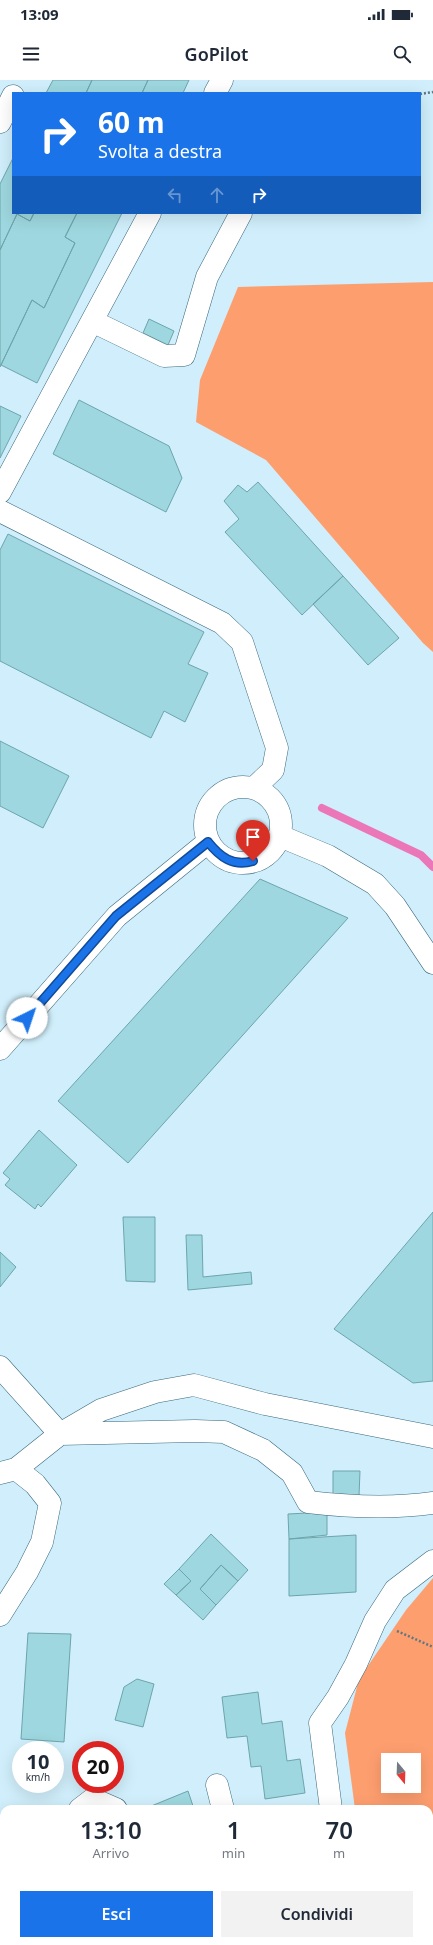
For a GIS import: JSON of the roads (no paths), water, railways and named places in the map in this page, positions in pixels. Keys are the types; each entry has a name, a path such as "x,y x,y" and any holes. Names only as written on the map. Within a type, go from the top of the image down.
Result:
{"street":[{"path":"15,92 21,80"},
{"path":"216,92 222,80"},
{"path":"0,122 12,98"},
{"path":"0,492 149,214"},
{"path":"92,321 164,356 184,355 207,277 240,214"},
{"path":"0,511 222,623 242,642 277,748 273,770 254,788"},
{"path":"240,786 254,788 269,796 277,807 281,822 280,836 273,848 261,859 245,864 231,862 217,854 208,842 204,825 206,813 214,798 225,790 240,786"},
{"path":"280,836 328,856 375,884 395,906 433,963"},
{"path":"0,1049 116,916 208,842"},
{"path":"0,1367 60,1434 195,1431 224,1432 263,1450 292,1473 308,1502 349,1507 407,1507 433,1503"},
{"path":"8,1471 37,1452 60,1434 101,1410 154,1392 194,1385 265,1404 433,1436"},
{"path":"0,1615 27,1572 42,1542 50,1503 35,1484 8,1471"},
{"path":"330,1805 320,1723 338,1698 375,1621 395,1590 433,1561"},
{"path":"217,1786 222,1805"},
{"path":"85,1805 93,1799 107,1805"}],"waterway":[{"path":"322,808 421,855 433,867"}]}
